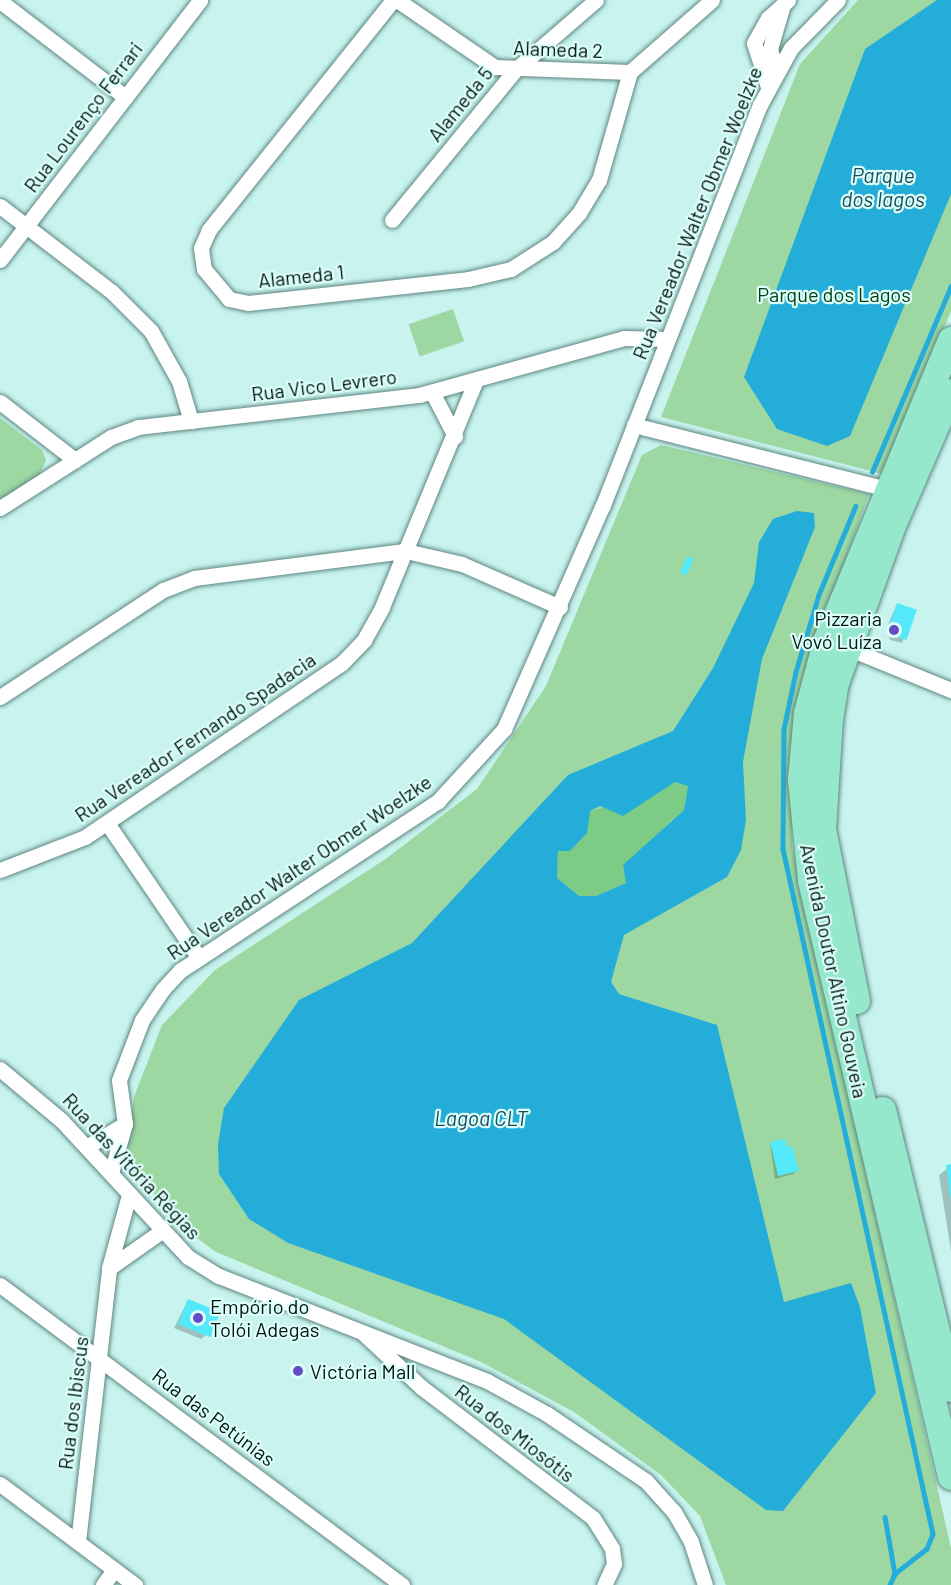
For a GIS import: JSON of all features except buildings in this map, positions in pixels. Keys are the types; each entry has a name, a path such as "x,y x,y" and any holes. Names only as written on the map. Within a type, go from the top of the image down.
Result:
{"main road":[{"name":"Avenida Doutor Altino Gouveia","path":"951,339 889,487 838,644 830,720 823,830 830,882 888,1166 943,1375 951,1477"},
{"name":"Avenida Doutor Altino Gouveia","path":"838,644 892,528 951,392"}],"street":[{"name":"Rua Lourenço Ferrari","path":"0,260 200,0"},
{"name":"Alameda 2","path":"395,0 482,61 515,70 630,72 712,0"},
{"name":"Alameda 1","path":"395,0 209,230 201,248 204,269 229,299 271,300 468,279 511,269 553,242 579,213 599,180 630,72"},
{"name":"Alameda 5","path":"392,220 515,70 597,0"},
{"name":"Rua Vereador Walter Obmer Woelzke","path":"111,1173 125,1124 119,1080 129,1047 163,989 199,958 410,821 464,778 504,729 560,607 768,87 776,71 807,28 838,0"},
{"path":"0,1 125,97"},
{"path":"776,71 770,49 785,4"},
{"path":"768,87 754,43 768,18 785,4"},
{"path":"0,206 112,292 151,331 179,381 192,421"},
{"name":"Rua Vico Levrero","path":"0,508 123,431 432,392 475,382 624,338 667,339"},
{"name":"Rua Vereador Fernando Spadacia","path":"0,870 46,856 107,823 342,663 364,640 406,551 455,436 475,382"},
{"path":"432,392 455,436"},
{"path":"0,402 75,460"},
{"path":"634,425 889,487 897,500 892,528"},
{"path":"0,697 146,600 194,578 406,551 462,564 560,607"},
{"path":"838,644 951,690"},
{"path":"107,823 199,958"},
{"name":"Rua das Vitória Régias","path":"0,1069 28,1087 88,1146 160,1232 219,1276 358,1329 497,1387 646,1481 674,1512 692,1542 705,1585"},
{"path":"88,1146 125,1124"},
{"name":"Rua dos Ibiscus","path":"78,1542 109,1268 129,1195"},
{"path":"109,1268 160,1232"},
{"name":"Rua das Petúnias","path":"0,1285 100,1357 402,1585"},
{"name":"Rua dos Miosótis","path":"358,1329 421,1387 593,1518 612,1549 614,1564 604,1585"},
{"path":"0,1484 135,1585"},
{"path":"103,1585 114,1570"}],"green space":[{"name":"Parque dos Lagos","path":"858,0 951,0 951,311 883,474 661,417 800,64"},
{"path":"453,309 464,341 420,356 409,324"},
{"path":"0,418 42,450 46,460 38,478 0,503"},
{"path":"661,445 869,494 801,688 791,759 792,847 951,1548 951,1585 726,1585 700,1516 661,1475 574,1412 481,1362 216,1252 186,1230 130,1167 127,1144 134,1097 162,1025 215,970 387,858 477,789 546,686 642,455"},
{"path":"676,781 688,786 684,810 667,824 626,883 596,896 579,896 557,878 558,851 590,811 654,796"}],"water":[{"name":"Parque dos lagos","path":"937,0 951,0 951,194 850,436 827,446 777,429 744,377 865,49"},
{"name":"Lagoa CLT","path":"797,511 814,513 815,527 762,659 743,762 746,820 741,850 727,877 624,935 611,982 619,994 717,1025 784,1302 851,1283 860,1307 876,1393 783,1511 766,1510 504,1319 288,1243 249,1219 219,1174 218,1144 224,1108 299,1000 412,943 568,775 673,731 713,668 754,583 759,542 773,519","holes":["675,782 688,786 684,810 623,865 626,883 596,896 579,896 557,878 558,851 570,851 587,833 590,811 600,806 623,816"]}],"waterway":[{"path":"872,472 951,286"},
{"path":"856,506 819,595 796,672 784,729 783,849 933,1534 927,1549 895,1574 890,1585"},
{"path":"885,1517 895,1574"}],"place":[{"name":"Pizzaria Vovó Luíza","path":"894,630"},
{"name":"Empório do Tolói Adegas","path":"198,1318"},
{"name":"Victória Mall","path":"298,1371"}]}
